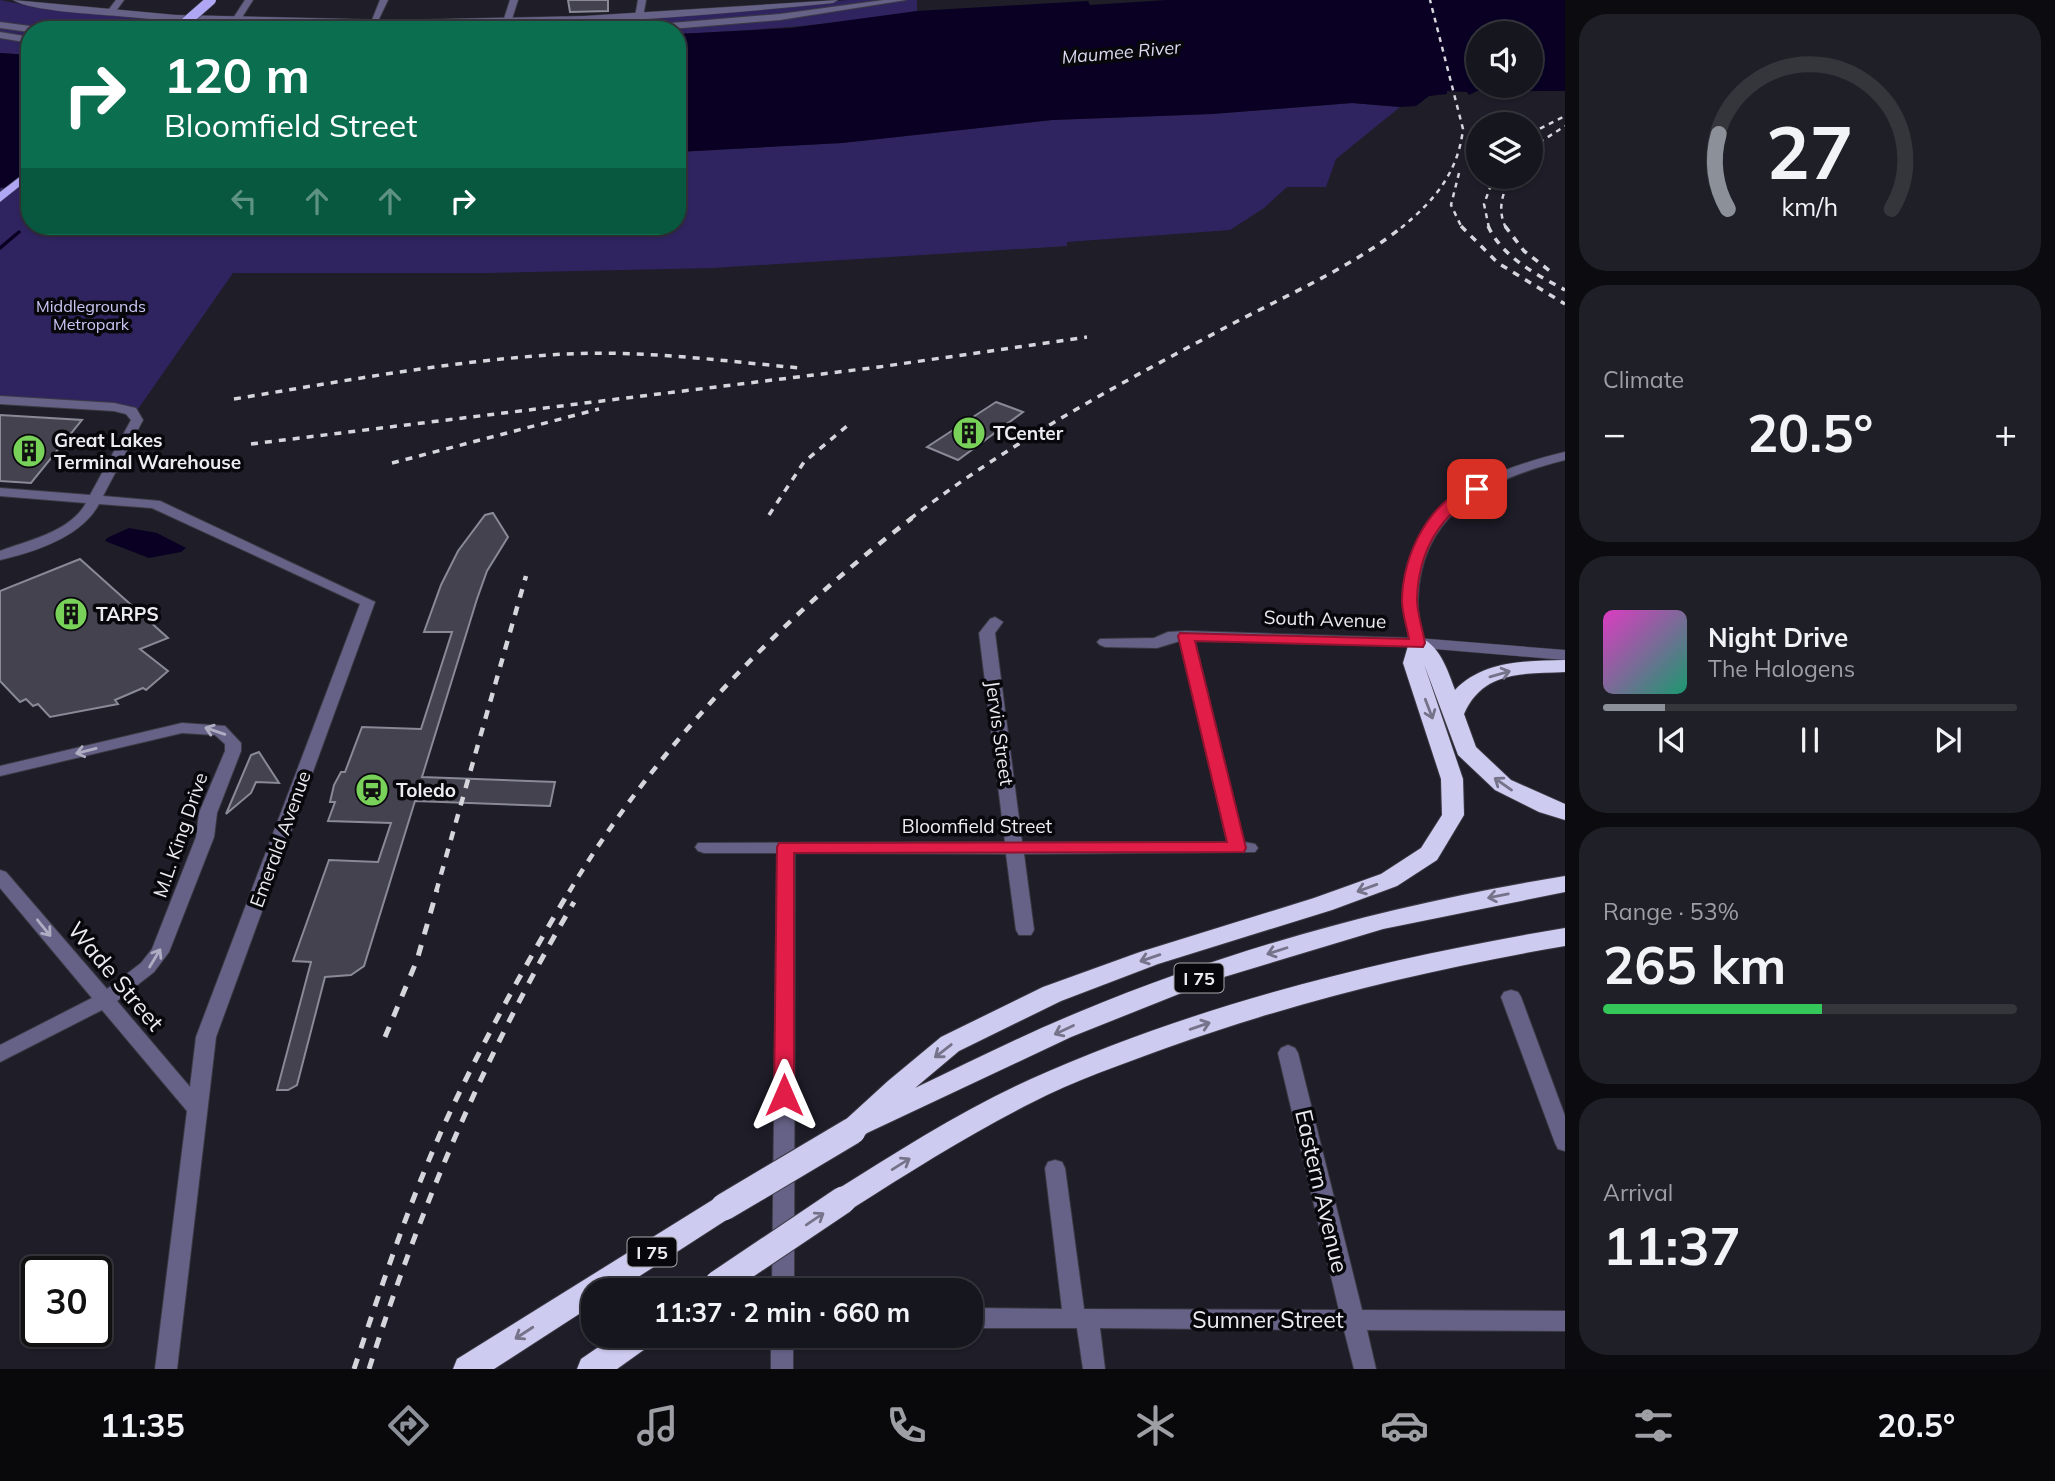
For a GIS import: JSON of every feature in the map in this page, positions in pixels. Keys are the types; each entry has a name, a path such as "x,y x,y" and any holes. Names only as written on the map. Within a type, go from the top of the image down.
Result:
{"highway":[{"path":"1418,643 1435,664 1466,750 1485,771 1522,796 1565,812"},
{"path":"852,1131 897,1088 950,1044 1052,994 1149,958 1323,904 1389,880 1429,854 1452,815 1452,779 1413,663 1418,643"},
{"path":"1453,714 1463,694 1477,681 1504,671 1565,666"},
{"name":"I 75","path":"468,1369 724,1207 852,1131 1089,1019 1276,951 1368,923 1565,884"},
{"name":"I 75","path":"726,1278 935,1142 1023,1095 1135,1048 1276,1001 1348,982 1565,937"},
{"path":"1348,982 1565,951"},
{"path":"605,1362 624,1348"}],"main road":[{"path":"192,21 211,0"},
{"path":"198,21 222,0"},
{"path":"0,187 21,168"},
{"path":"0,198 21,180"}],"street":[{"path":"18,0 110,13 282,21"},
{"path":"110,13 120,0"},
{"path":"236,20 249,0"},
{"path":"374,21 384,0"},
{"path":"507,21 514,0"},
{"path":"639,17 642,0"},
{"path":"533,21 639,17 833,0"},
{"path":"686,25 780,18 902,0"},
{"path":"0,25 21,28"},
{"path":"0,35 21,38"},
{"path":"0,400 114,407 135,415 135,425 81,520 64,530 0,556"},
{"path":"1418,643 1410,601 1414,567 1418,551 1440,515 1456,500 1520,467 1565,456"},
{"path":"0,492 95,498"},
{"name":"Emerald Avenue","path":"95,498 155,504 169,509 368,602 213,1017 202,1056 164,1368"},
{"name":"Jervis Street","path":"995,622 986,633 1025,930"},
{"name":"South Avenue","path":"1105,642 1157,643 1168,637 1186,636 1418,643 1565,655"},
{"name":"Bloomfield Street","path":"704,847 1243,848 1186,636"},
{"name":"M.L. King Drive","path":"0,771 182,728 211,729 230,738 233,751 208,813 205,837 160,952 142,975 103,999"},
{"path":"783,1278 786,847"},
{"name":"Wade Street","path":"0,876 196,1108"},
{"path":"1511,997 1557,1098 1565,1143"},
{"path":"0,1054 103,999"},
{"name":"Eastern Avenue","path":"1288,1053 1365,1369"},
{"path":"1055,1168 1080,1318 1094,1369"},
{"name":"Sumner Street","path":"983,1318 1565,1321"},
{"path":"782,1348 782,1369"}],"green space":[{"path":"0,0 50,10 148,17 421,21 21,21 21,54 0,53"},
{"path":"848,0 917,0 917,11 857,20 686,34 686,21 590,21 724,13"},
{"name":"Middlegrounds Metropark","path":"1352,103 1400,107 1336,159 1326,187 1287,187 1264,208 1230,230 1067,242 1067,246 713,268 489,273 233,273 138,409 0,401 0,188 21,186 21,235 686,235 686,152 842,143 1052,120 1212,114"}],"water":[{"name":"Maumee River","path":"1167,0 1565,0 1565,91 1543,91 1543,21 1466,21 1466,92 1447,91 1447,94 1429,96 1416,106 1352,103 1212,114 1052,120 842,143 686,152 686,34 791,28 917,11 1088,1 1090,5"},
{"path":"0,53 21,54 21,186 0,188"},
{"path":"129,528 157,533 186,548 181,552 149,558 105,541"}],"building":[{"path":"568,0 608,0 608,11 570,12"},
{"name":"TCenter","path":"996,402 1023,412 958,460 927,447"},
{"name":"Great Lakes Terminal Warehouse","path":"0,415 82,420 31,483 0,481"},
{"path":"493,513 508,537 487,571 422,777 555,782 550,806 415,801 364,966 351,975 325,977 297,1085 288,1090 277,1090 311,962 293,961 329,860 378,862 391,823 328,821 335,802 330,802 334,785 341,772 345,772 362,727 421,729 452,632 424,632 441,585 458,551 485,515"},
{"name":"TARPS","path":"80,559 168,638 140,649 168,671 146,690 143,688 115,700 118,704 50,717 38,704 33,706 26,699 20,702 0,681 0,591"},
{"path":"259,752 279,783 256,782 251,793 226,814 251,755"}],"waterway":[{"path":"0,248 19,232"}],"railway":[{"path":"1401,228 1434,196 1450,173 1463,129 1430,0"},
{"path":"1543,127 1565,116"},
{"path":"1543,140 1565,126"},
{"path":"1459,173 1451,205 1461,226"},
{"path":"1489,228 1484,204 1490,189"},
{"path":"1505,189 1502,202 1505,226"},
{"path":"910,519 987,464 1067,415 1190,346 1320,279 1364,254 1403,226"},
{"path":"1461,226 1498,263 1565,304"},
{"path":"1505,226 1524,251 1550,271"},
{"path":"1489,228 1511,256 1565,290"},
{"path":"251,444 879,367 1087,337"},
{"path":"234,399 441,366 566,354 654,355 800,368"},
{"path":"392,463 599,409"},
{"path":"769,515 804,462 847,426"},
{"path":"569,892 640,787 723,689 815,599 912,518"},
{"path":"436,892 526,576"},
{"path":"385,1037 417,960 437,890"},
{"path":"354,1369 399,1238 437,1141 493,1026 570,890"},
{"path":"369,1369 411,1248 458,1130 513,1014 574,902"}],"place":[{"name":"TCenter","path":"969,433"},
{"name":"Great Lakes Terminal Warehouse","path":"29,451"},
{"name":"TARPS","path":"71,614"},
{"name":"Toledo","path":"372,790"}],"route":[{"path":"784,1095 786,847 1237,848 1186,636 1418,643 1410,601 1418,551 1440,515 1456,500 1477,489"}]}
